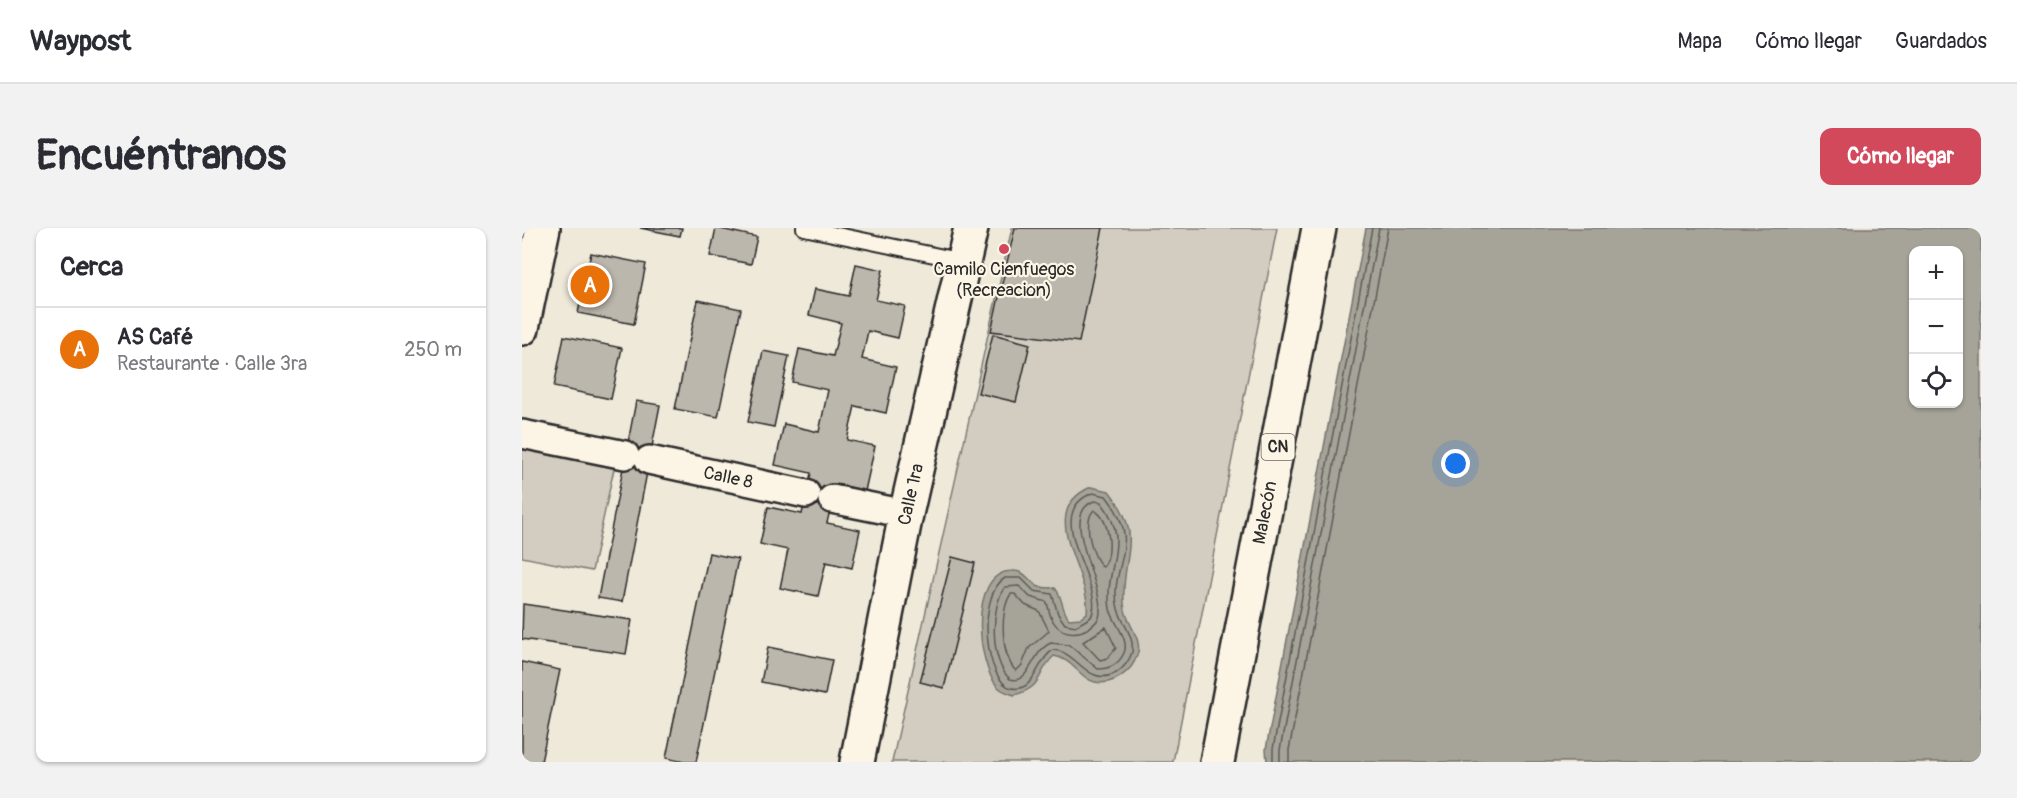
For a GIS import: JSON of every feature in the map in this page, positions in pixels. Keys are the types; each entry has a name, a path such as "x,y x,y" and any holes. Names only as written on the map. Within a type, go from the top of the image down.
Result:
{"main road":[{"path":"522,328 543,228"},
{"name":"Calle 1ra","path":"857,762 906,514 970,228"},
{"name":"Malecón","path":"1217,762 1319,228"}],"street":[{"name":"Calle 8","path":"522,434 806,494"},
{"path":"832,499 906,514"}],"lane":[{"path":"804,228 963,261"}],"shaded area":[{"path":"1012,228 1277,228 1173,762 892,762"},
{"path":"522,445 615,464 592,571 522,557"}],"water":[{"path":"1366,228 1981,228 1981,762 1267,762 1266,749"},
{"path":"1091,487 1109,491 1127,521 1129,546 1124,603 1125,612 1138,641 1136,657 1131,667 1121,676 1099,683 1085,677 1062,658 1054,656 1031,688 1014,695 1007,693 998,687 985,660 980,622 982,603 988,587 997,576 1011,571 1020,572 1039,587 1055,588 1069,619 1081,618 1087,613 1082,580 1069,544 1066,527 1067,512 1074,498"}],"building":[{"path":"640,228 682,228 680,236"},
{"path":"716,228 757,237 751,264 710,256"},
{"path":"1015,228 1103,228 1079,342 991,331"},
{"path":"591,253 646,264 634,324 578,313"},
{"path":"856,264 883,270 876,300 905,306 898,338 868,331 862,359 896,367 886,413 855,406 847,440 875,446 865,491 836,484 827,523 860,530 852,568 826,562 818,596 780,588 788,550 760,544 768,507 802,514 811,473 775,465 784,424 819,432 828,390 792,382 799,349 833,356 841,323 809,315 815,289 849,296"},
{"path":"698,300 741,309 718,417 675,409"},
{"path":"993,334 1030,344 1016,402 978,393"},
{"path":"564,336 622,348 611,399 554,387"},
{"path":"763,351 789,356 774,427 748,422"},
{"path":"636,401 660,405 622,602 598,598"},
{"path":"709,553 738,559 696,762 684,762 666,758"},
{"path":"952,557 975,563 944,688 920,682"},
{"path":"523,604 632,620 626,654 522,639"},
{"path":"768,647 832,660 825,695 761,682"},
{"path":"522,662 560,670 541,762 522,762"}],"place":[{"name":"Camilo Cienfuegos (Recreacion)","path":"1004,249"},
{"name":"AS Café","path":"590,285"}]}
